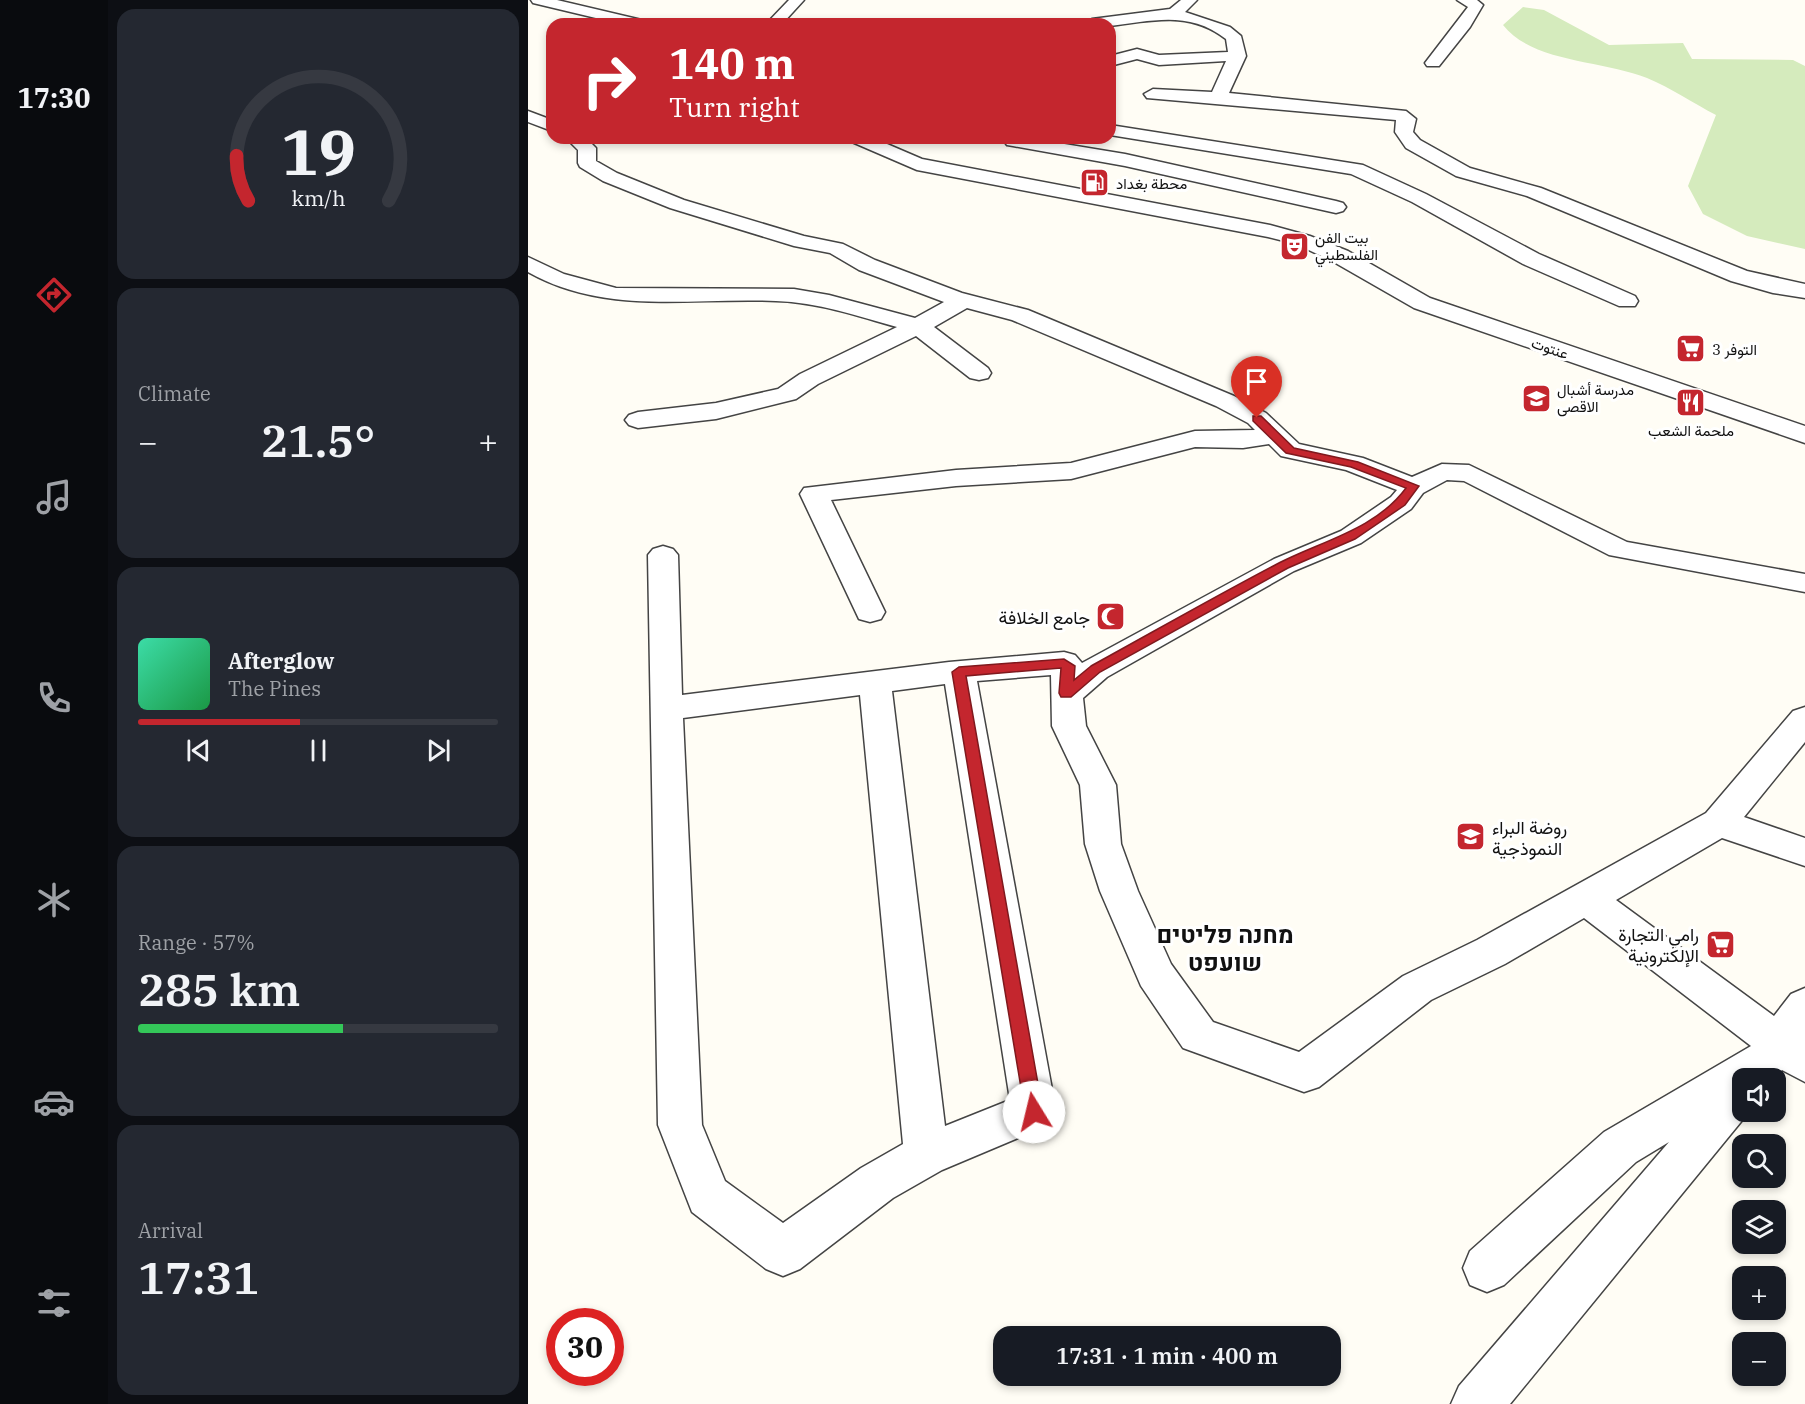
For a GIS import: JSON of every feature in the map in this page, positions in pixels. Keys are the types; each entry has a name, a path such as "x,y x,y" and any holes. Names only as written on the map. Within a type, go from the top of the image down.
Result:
{"street":[{"path":"538,0 615,18"},
{"path":"780,18 797,0"},
{"path":"1174,13 1190,0"},
{"path":"1432,63 1465,24 1476,5 1464,0"},
{"path":"1116,21 1174,13 1215,24 1230,31 1238,56 1218,97"},
{"path":"1116,59 1137,54 1159,60 1238,56"},
{"path":"1154,94 1218,97 1400,115 1407,119 1404,132 1413,144 1463,172 1534,192 1738,276 1773,286 1805,291"},
{"path":"528,116 546,124"},
{"path":"1116,131 1344,166 1419,198 1531,259 1627,301"},
{"path":"582,144 587,148 587,163 640,190 801,242 836,248 867,264 963,301 1020,315 1089,346 1176,379 1257,418 1290,450 1354,464 1413,486"},
{"name":"عنتوت","path":"872,144 917,164 1270,231 1303,240 1340,256 1422,303 1805,435"},
{"path":"1031,144 1346,196"},
{"path":"1419,198 1436,181 1463,172"},
{"path":"1303,240 1356,184 1372,177"},
{"path":"528,263 549,278 617,297 778,294 836,304 918,326 979,373"},
{"path":"638,420 717,411 787,394 809,379 918,326 963,301"},
{"path":"870,612 814,494 956,478 1071,471 1195,440 1243,440 1275,435"},
{"path":"1066,693 1096,669 1284,565 1351,537 1401,503 1413,486 1442,472 1469,473 1619,549 1805,583"},
{"path":"663,555 680,1125 708,1196 783,1252 877,1184 926,1155 1034,1112 959,672"},
{"path":"666,709 959,672 1064,663 1068,666 1066,693 1069,726 1098,785 1103,844 1119,891 1155,974 1198,1035 1304,1073 1417,988 1491,952 1719,823 1805,719"},
{"path":"875,682 926,1155"},
{"path":"1719,823 1805,852"},
{"path":"1587,899 1768,1066"},
{"path":"1478,1404 1768,1066 1805,1006"},
{"path":"1487,1268 1620,1147 1768,1066"}],"green space":[{"path":"1523,7 1544,10 1609,45 1683,43 1692,59 1793,60 1805,66 1805,249 1747,236 1703,214 1688,186 1716,115 1647,78 1550,54 1532,47 1503,25"}],"place":[{"name":"محطة بغداد","path":"1095,183"},
{"name":"بيت الفن الفلسطيني","path":"1294,246"},
{"name":"التوفر 3","path":"1691,349"},
{"name":"مدرسة أشبال الاقصى","path":"1536,398"},
{"name":"ملحمة الشعب","path":"1691,403"},
{"name":"جامع الخلافة","path":"1111,617"},
{"name":"روضة البراء النموذجية","path":"1471,837"},
{"name":"رامي التجارة الإلكترونية","path":"1720,944"}],"district":[{"name":"מחנה פליטים שועפט","path":"1225,948"}],"route":[{"path":"1034,1112 959,672 1064,663 1068,666 1066,693 1096,669 1284,565 1351,537 1401,503 1413,486 1354,464 1290,450 1257,418"}]}
